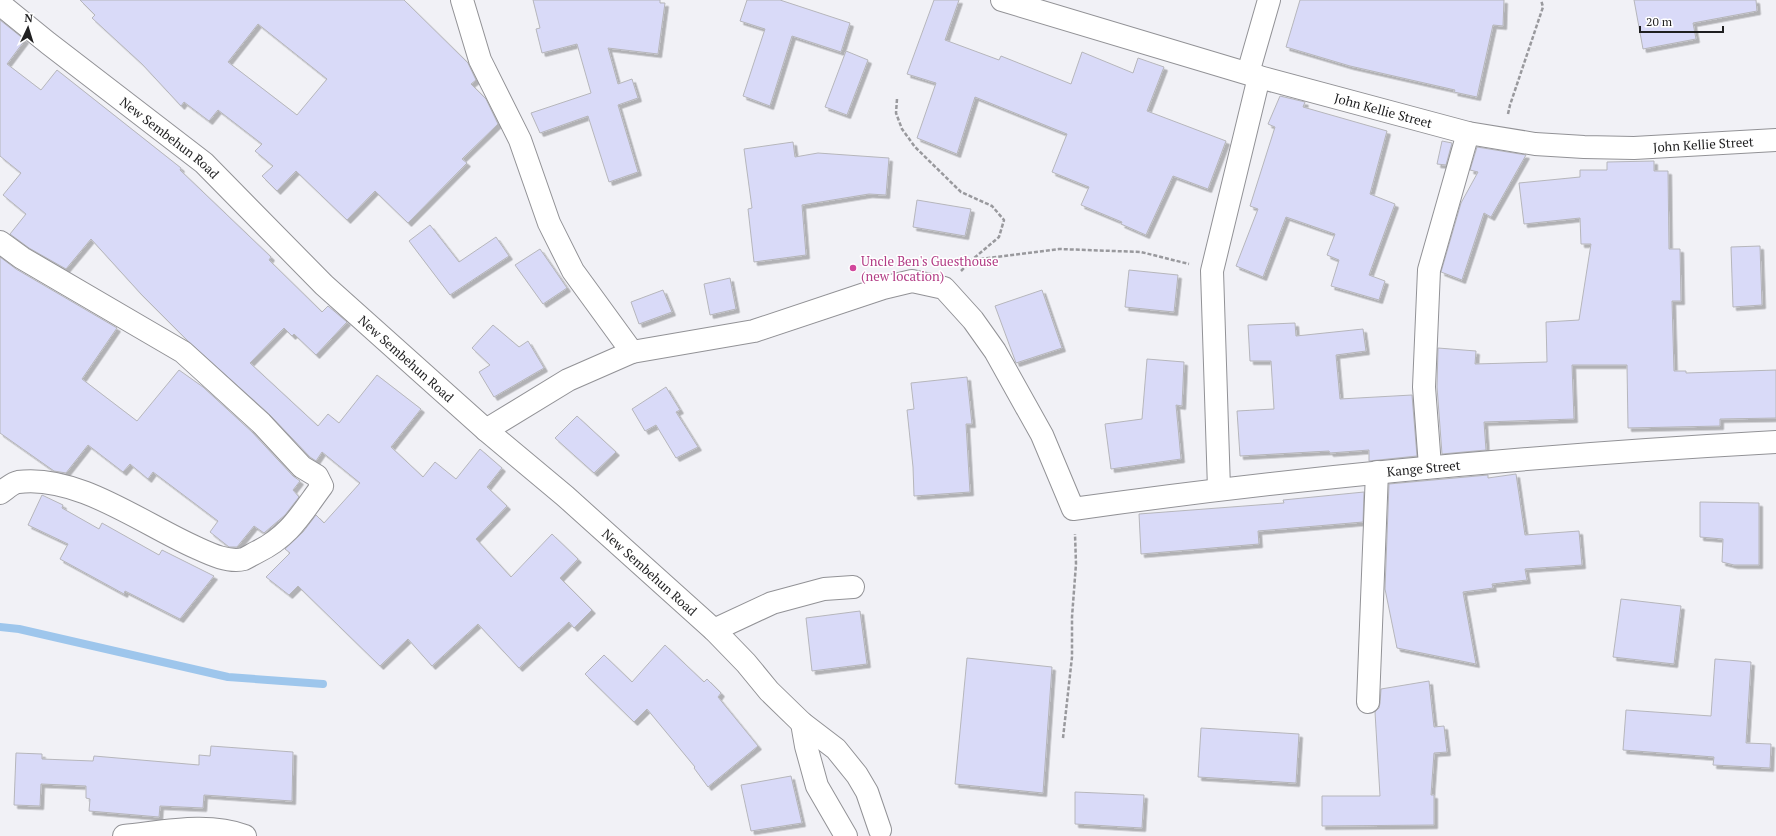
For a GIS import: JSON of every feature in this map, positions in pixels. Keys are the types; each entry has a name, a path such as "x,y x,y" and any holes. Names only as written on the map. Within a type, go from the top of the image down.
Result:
{"street":[{"path":"462,0 480,60 520,140 549,223 573,271 632,352"},
{"name":"John Kellie Street","path":"1002,0 1155,47 1253,75 1468,133 1535,144 1577,147 1634,148 1776,140"},
{"path":"1219,489 1212,271 1269,0"},
{"name":"New Sembehun Road","path":"0,4 48,43 204,162 324,285 486,430 565,496 714,630 746,663 769,691 802,723 836,749 857,775 867,792 886,833"},
{"path":"1430,466 1424,387 1429,270 1468,133"},
{"path":"0,242 22,258 183,352 261,423 302,467 317,476 322,486 292,528 269,546 243,559 228,559 209,554 82,490 47,482 16,482 0,493"},
{"path":"486,430 568,380 632,352 754,331 883,288 912,281 944,288 973,320 1002,364 1042,435 1073,509"},
{"name":"Kange Street","path":"1073,509 1219,489 1430,466 1560,455 1776,442"},
{"path":"1368,702 1377,472"},
{"path":"714,630 772,603 824,589 853,587"},
{"path":"802,723 806,746 817,786 846,836"},
{"path":"124,836 200,828 231,831 245,836"},
{"path":"858,836 868,831 886,833"}],"path":[{"path":"1504,139 1510,105 1543,7 1541,0"},
{"path":"897,99 896,113 902,129 915,147 961,192 992,206 1004,220 999,237 972,260 944,288"},
{"path":"972,260 1060,249 1141,252 1212,271"},
{"path":"1063,738 1072,657 1072,617 1076,564 1073,509"}],"building":[{"path":"80,0 404,0 468,63 476,80 471,84 486,99 498,124 462,159 467,163 408,223 375,191 347,220 296,171 277,191 262,176 273,166 255,151 262,144 218,110 209,121 184,102 181,106 142,64 92,18 95,15","holes":["258,24 327,79 297,115 228,62"]},
{"path":"533,0 660,0 660,3 665,3 658,54 608,48 618,84 632,79 638,98 618,105 638,172 609,182 588,116 540,133 531,113 591,93 577,44 542,53 536,29 540,28"},
{"path":"747,0 780,0 850,23 841,52 792,36 770,106 743,96 765,29 740,21"},
{"path":"934,0 959,0 945,40 999,60 1001,56 1071,84 1082,52 1133,73 1138,58 1164,67 1147,111 1226,141 1208,189 1173,176 1146,235 1121,224 1122,222 1081,205 1089,187 1052,172 1067,134 975,97 957,154 917,138 936,83 907,74"},
{"path":"1300,0 1504,0 1503,26 1493,25 1477,97 1454,92 1455,90 1350,66 1286,47"},
{"path":"1634,0 1756,0 1757,11 1693,23 1696,39 1643,49"},
{"path":"0,20 25,40 7,64 41,90 57,70 181,168 180,170 271,257 269,260 322,312 328,306 347,322 316,355 294,334 292,336 284,328 250,363 318,426 328,414 339,423 377,375 421,409 391,447 423,477 435,462 456,479 480,449 502,468 487,487 507,506 476,539 511,577 552,534 578,559 560,578 592,610 574,628 569,622 519,668 478,624 432,666 408,639 380,666 298,586 289,595 266,577 290,553 285,549 303,532 316,515 324,523 360,483 322,452 316,461 310,457 269,414 188,341 141,294 91,239 66,269 29,248 10,234 26,214 3,195 21,173 0,156"},
{"path":"846,51 868,60 847,115 825,107"},
{"path":"1280,96 1305,102 1303,107 1387,131 1370,194 1395,204 1369,275 1385,281 1379,300 1331,286 1339,260 1327,255 1335,234 1286,217 1263,277 1236,266 1258,209 1250,206 1275,127 1268,124"},
{"path":"1442,141 1452,143 1446,165 1437,164"},
{"path":"793,142 795,157 818,153 889,158 886,195 869,194 802,205 806,255 754,262 748,209 752,208 744,149"},
{"path":"1477,147 1526,155 1491,217 1484,213 1462,280 1441,272 1461,203 1478,172 1470,170"},
{"path":"1654,161 1654,171 1668,171 1669,249 1680,249 1681,301 1672,301 1674,371 1686,371 1686,373 1776,370 1776,418 1720,419 1720,426 1628,428 1627,365 1572,365 1574,419 1484,422 1486,450 1442,454 1437,387 1438,348 1476,351 1475,364 1547,362 1546,322 1579,320 1591,244 1581,244 1580,218 1524,224 1519,183 1580,177 1580,170 1607,170 1607,162"},
{"path":"917,200 971,209 965,236 913,227"},
{"path":"430,225 459,262 496,237 509,256 450,295 409,241"},
{"path":"1760,246 1762,305 1733,307 1731,247"},
{"path":"540,249 567,288 543,304 515,265"},
{"path":"0,257 16,269 117,328 82,379 137,421 179,370 203,387 252,432 293,476 300,481 293,490 299,497 285,515 264,533 254,526 237,547 229,547 210,532 218,521 153,472 148,479 130,464 123,472 88,445 66,473 54,471 0,433"},
{"path":"1129,270 1178,275 1174,312 1125,307"},
{"path":"730,278 736,309 710,315 704,284"},
{"path":"663,290 672,312 639,324 631,302"},
{"path":"1042,290 1062,348 1016,363 995,306"},
{"path":"1295,323 1296,336 1363,329 1366,351 1336,355 1340,399 1412,395 1417,456 1369,461 1369,450 1240,456 1237,411 1274,409 1271,361 1250,361 1248,325"},
{"path":"493,325 519,347 528,341 544,368 494,397 479,372 490,365 472,348"},
{"path":"1147,359 1184,362 1182,406 1176,405 1181,459 1111,469 1105,424 1142,419"},
{"path":"967,377 972,424 966,424 970,492 914,496 913,467 907,410 914,409 911,383"},
{"path":"666,387 680,410 676,412 698,447 676,458 656,425 645,431 632,409"},
{"path":"577,416 616,452 594,473 555,438"},
{"path":"1516,474 1525,535 1579,531 1582,565 1525,569 1527,580 1492,584 1493,588 1463,592 1476,664 1397,648 1385,589 1389,484 1488,475 1488,478"},
{"path":"1364,492 1363,522 1258,531 1259,544 1141,554 1139,514 1284,503 1283,500"},
{"path":"42,495 63,505 62,508 99,529 102,523 159,555 162,550 214,576 180,619 125,591 124,594 60,559 68,544 28,525"},
{"path":"1700,502 1759,503 1759,565 1734,565 1722,562 1723,539 1700,537"},
{"path":"1621,599 1681,606 1674,664 1613,657"},
{"path":"860,611 867,664 812,671 806,618"},
{"path":"665,645 704,682 707,679 721,693 718,697 758,746 708,787 694,768 695,767 647,709 634,722 585,674 604,655 632,682"},
{"path":"967,658 1052,667 1043,793 955,784"},
{"path":"1715,659 1751,662 1746,743 1771,744 1770,768 1713,765 1714,757 1623,750 1626,710 1711,716"},
{"path":"1429,681 1434,727 1444,726 1447,752 1434,753 1431,795 1434,795 1434,825 1322,826 1322,796 1380,796 1375,712 1379,708 1381,689"},
{"path":"1201,728 1299,734 1296,783 1198,777"},
{"path":"211,746 293,752 292,801 204,795 203,808 160,806 159,817 89,811 90,799 86,798 86,786 41,784 40,806 14,805 16,753 42,754 42,759 93,761 94,756 199,765 199,755 210,756"},
{"path":"791,776 802,823 751,831 741,785"},
{"path":"1075,792 1144,795 1142,828 1075,824"}],"waterway":[{"path":"0,627 19,629 228,677 323,684"}],"place":[{"name":"Uncle Ben's Guesthouse (new location)","path":"853,268"}]}
